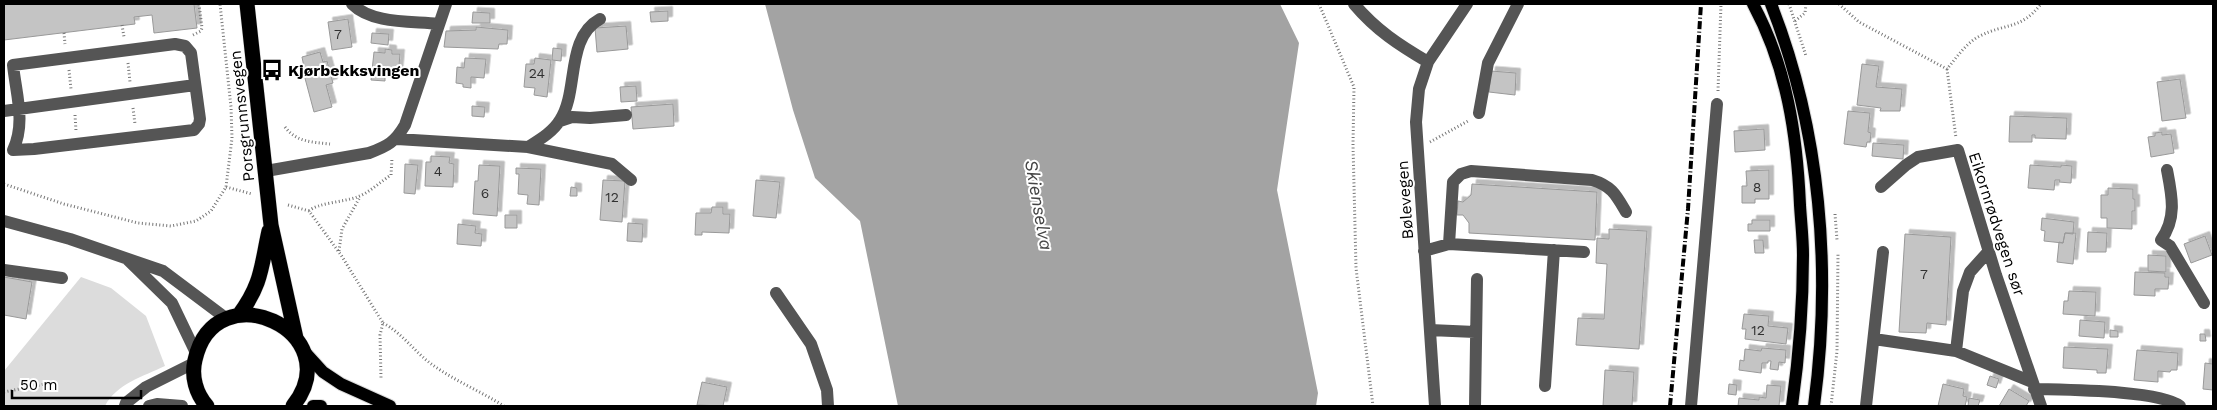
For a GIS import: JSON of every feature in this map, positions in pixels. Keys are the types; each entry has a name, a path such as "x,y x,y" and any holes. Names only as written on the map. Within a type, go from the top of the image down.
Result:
{"highway":[{"name":"Porsgrunnsvegen","path":"247,4 271,225 306,375 304,388 293,406"},
{"name":"Porsgrunnsvegen","path":"195,358 208,333 233,317 252,297 261,273 271,225"},
{"path":"233,317 252,314 271,319 288,329 299,344"},
{"path":"195,358 194,376 197,390 207,406"}],"main road":[{"path":"1753,4 1769,37 1788,97 1799,172 1803,253 1798,364 1792,406"},
{"path":"1771,4 1790,56 1815,170 1819,212 1823,312 1814,406"},
{"path":"299,344 322,372 341,384 390,406"},
{"path":"313,406 321,406"}],"street":[{"path":"352,4 364,13 385,18 438,24"},
{"path":"266,171 369,153 397,139 405,125 446,4"},
{"path":"1354,4 1371,24 1397,44 1428,62"},
{"name":"Bølevegen","path":"1435,406 1416,122 1419,89 1428,62 1467,4"},
{"path":"1479,113 1488,63 1518,4"},
{"path":"560,121 569,92 580,43 590,27 600,19"},
{"path":"176,44 185,46 191,53 195,85 199,124 194,130 13,150 21,130 19,110 8,66 176,44"},
{"path":"4,111 195,85"},
{"path":"1691,406 1717,104"},
{"path":"528,147 544,137 560,121 572,117 590,118 626,115"},
{"path":"397,139 528,147 612,164 631,180"},
{"name":"Eikornrødvegen sør","path":"1881,187 1918,157 1958,150 1988,252 2041,406"},
{"path":"2167,170 2172,197 2172,214 2170,227 2161,240 2170,246 2204,303"},
{"path":"1450,244 1453,182 1460,174 1471,171 1592,180 1602,183 1614,191 1626,212"},
{"path":"4,221 123,256 163,271 233,317"},
{"path":"1424,251 1450,244 1584,252"},
{"path":"1545,386 1554,250"},
{"path":"1866,406 1884,252"},
{"path":"1956,351 1963,291 1970,272 1988,252"},
{"path":"123,256 172,303 195,358 146,387 126,402 125,406"},
{"path":"4,270 62,278"},
{"path":"1476,406 1475,332 1477,279"},
{"path":"776,293 811,344 824,383 828,406"},
{"path":"1430,330 1475,332"},
{"path":"1874,339 1956,351 2033,386 2131,394 2164,399 2180,406"},
{"path":"149,406 157,404 182,406"}],"path":[{"path":"185,46 195,32 201,31 199,4"},
{"path":"4,184 64,204 138,223 171,226 196,222 211,211 226,187 232,138 231,107 220,4"},
{"path":"1319,4 1354,87 1353,144 1356,268 1373,406"},
{"path":"1717,104 1722,4"},
{"path":"1795,21 1805,13 1806,4"},
{"path":"1839,4 1859,22 1947,69"},
{"path":"1958,150 1947,69 1964,47 1980,36 2022,23 2041,4"},
{"path":"1418,146 1433,140 1479,113"},
{"path":"285,127 294,137 338,145"},
{"path":"309,211 313,207 339,203 360,196 390,175 393,159 384,147"},
{"path":"226,187 253,194"},
{"path":"339,252 345,220 360,196"},
{"path":"288,205 309,211 339,252 384,323 394,329 428,361 446,374 504,406"},
{"path":"381,378 380,335 384,323"},
{"path":"4,392 45,384"}],"shaded area":[{"path":"81,277 111,288 146,316 165,366 123,386 110,398 105,406 4,406 4,371"}],"water":[{"name":"Skienselva","path":"765,4 1280,4 1299,43 1277,190 1318,393 1316,406 898,406 860,221 815,178 793,110"}],"building":[{"path":"4,4 194,4 197,28 154,33 152,15 134,17 135,24 4,40"},
{"path":"668,11 668,21 651,22 650,12"},
{"path":"473,12 490,13 490,23 472,23"},
{"path":"348,19 352,47 332,50 328,22"},
{"path":"626,26 628,49 597,52 595,28"},
{"path":"476,27 508,30 507,44 499,44 498,49 444,47 446,31 476,30"},
{"path":"372,33 389,34 388,45 371,43"},
{"path":"553,48 562,49 561,61 552,60"},
{"path":"385,49 392,50 392,54 400,54 398,77 385,76 385,81 371,80 374,52 385,53"},
{"path":"320,52 323,62 327,61 333,83 326,85 332,107 314,112 302,67 304,67 302,57"},
{"path":"465,58 486,59 484,78 471,77 471,88 463,87 463,84 456,83 457,67 464,68"},
{"path":"535,58 551,60 547,97 534,95 535,88 524,87 526,64 534,64"},
{"path":"1862,64 1879,66 1876,87 1902,89 1900,111 1880,111 1881,108 1857,105"},
{"path":"1491,71 1516,73 1515,95 1489,92"},
{"path":"2180,79 2186,118 2162,121 2157,82"},
{"path":"636,86 637,101 621,102 620,87"},
{"path":"673,104 674,126 633,129 631,107"},
{"path":"472,106 485,107 484,117 472,116"},
{"path":"1848,111 1870,113 1868,132 1871,133 1870,142 1867,142 1866,147 1844,144"},
{"path":"2010,116 2067,118 2066,139 2035,138 2035,135 2032,135 2032,142 2009,142"},
{"path":"1764,129 1765,150 1735,152 1734,131"},
{"path":"2162,132 2162,135 2171,134 2174,153 2151,157 2148,137"},
{"path":"1873,143 1904,145 1903,159 1872,156"},
{"path":"431,156 450,157 449,163 454,164 453,187 425,186 426,162 431,162"},
{"path":"405,164 418,165 415,194 404,193"},
{"path":"479,165 500,166 497,216 473,214 475,181 478,181"},
{"path":"2030,165 2072,166 2071,183 2055,180 2054,190 2028,188"},
{"path":"516,168 541,169 539,205 527,204 528,195 518,194 519,174 516,174"},
{"path":"1769,170 1769,199 1755,199 1755,203 1742,203 1742,186 1747,186 1746,171"},
{"path":"603,180 625,181 622,222 600,220"},
{"path":"756,180 780,182 776,218 753,216"},
{"path":"1472,184 1597,192 1595,240 1469,233 1469,223 1463,215 1457,215 1458,201 1463,202 1471,195"},
{"path":"571,187 577,188 577,196 570,196"},
{"path":"2108,188 2133,189 2135,211 2132,211 2132,229 2107,228 2107,218 2101,218 2101,195 2108,195"},
{"path":"712,207 723,207 723,214 730,214 729,233 702,232 702,235 695,235 696,213 711,213"},
{"path":"505,215 517,215 517,228 505,228"},
{"path":"2042,218 2074,222 2073,234 2065,233 2063,243 2044,241 2045,231 2041,230"},
{"path":"1752,220 1770,220 1770,231 1748,231 1748,224 1752,224"},
{"path":"628,223 643,224 642,242 627,241"},
{"path":"458,224 476,226 475,233 482,234 481,246 457,244"},
{"path":"1609,229 1647,231 1639,349 1576,345 1578,318 1604,319 1607,264 1596,263 1597,238 1609,239"},
{"path":"2088,232 2107,233 2106,252 2087,252"},
{"path":"2065,233 2076,233 2073,264 2057,262 2059,242 2063,243"},
{"path":"1905,234 1951,237 1946,325 1927,323 1926,333 1899,332"},
{"path":"2205,236 2212,255 2191,263 2184,244"},
{"path":"1754,240 1763,240 1764,253 1755,253"},
{"path":"2148,255 2166,256 2166,272 2148,271"},
{"path":"2135,272 2165,273 2165,277 2169,277 2168,289 2155,289 2155,296 2134,295"},
{"path":"4,277 32,282 26,319 4,315"},
{"path":"2069,291 2096,292 2095,316 2063,314 2064,301 2068,301"},
{"path":"1744,314 1769,316 1768,326 1788,328 1786,344 1745,339 1746,329 1742,329"},
{"path":"2080,320 2105,322 2104,338 2079,336"},
{"path":"2110,330 2118,331 2118,337 2110,337"},
{"path":"2200,334 2205,334 2206,341 2200,341"},
{"path":"2064,347 2108,349 2106,373 2097,373 2097,370 2063,368"},
{"path":"1762,348 1786,350 1785,363 1779,362 1778,370 1770,369 1771,361 1762,363 1761,373 1739,370 1740,360 1744,361 1745,349 1761,351"},
{"path":"2137,350 2178,353 2177,370 2171,370 2170,372 2158,371 2158,382 2134,380"},
{"path":"2205,363 2213,364 2213,390 2203,389"},
{"path":"1605,370 1634,372 1632,406 1603,406"},
{"path":"1990,376 1999,379 1996,388 1987,385"},
{"path":"702,382 727,387 723,406 697,405"},
{"path":"1729,384 1737,385 1736,395 1728,394"},
{"path":"1943,384 1964,389 1963,396 1967,397 1965,406 1938,406"},
{"path":"1767,385 1781,386 1779,406 1738,406 1739,398 1759,400 1759,397 1766,398"},
{"path":"2009,389 2029,401 2026,406 1999,406"},
{"path":"1969,398 1980,400 1978,406 1968,406"}],"railway":[{"path":"1670,406 1688,209 1701,4"}],"place":[{"name":"Kjørbekksvingen","path":"272,70"}]}
